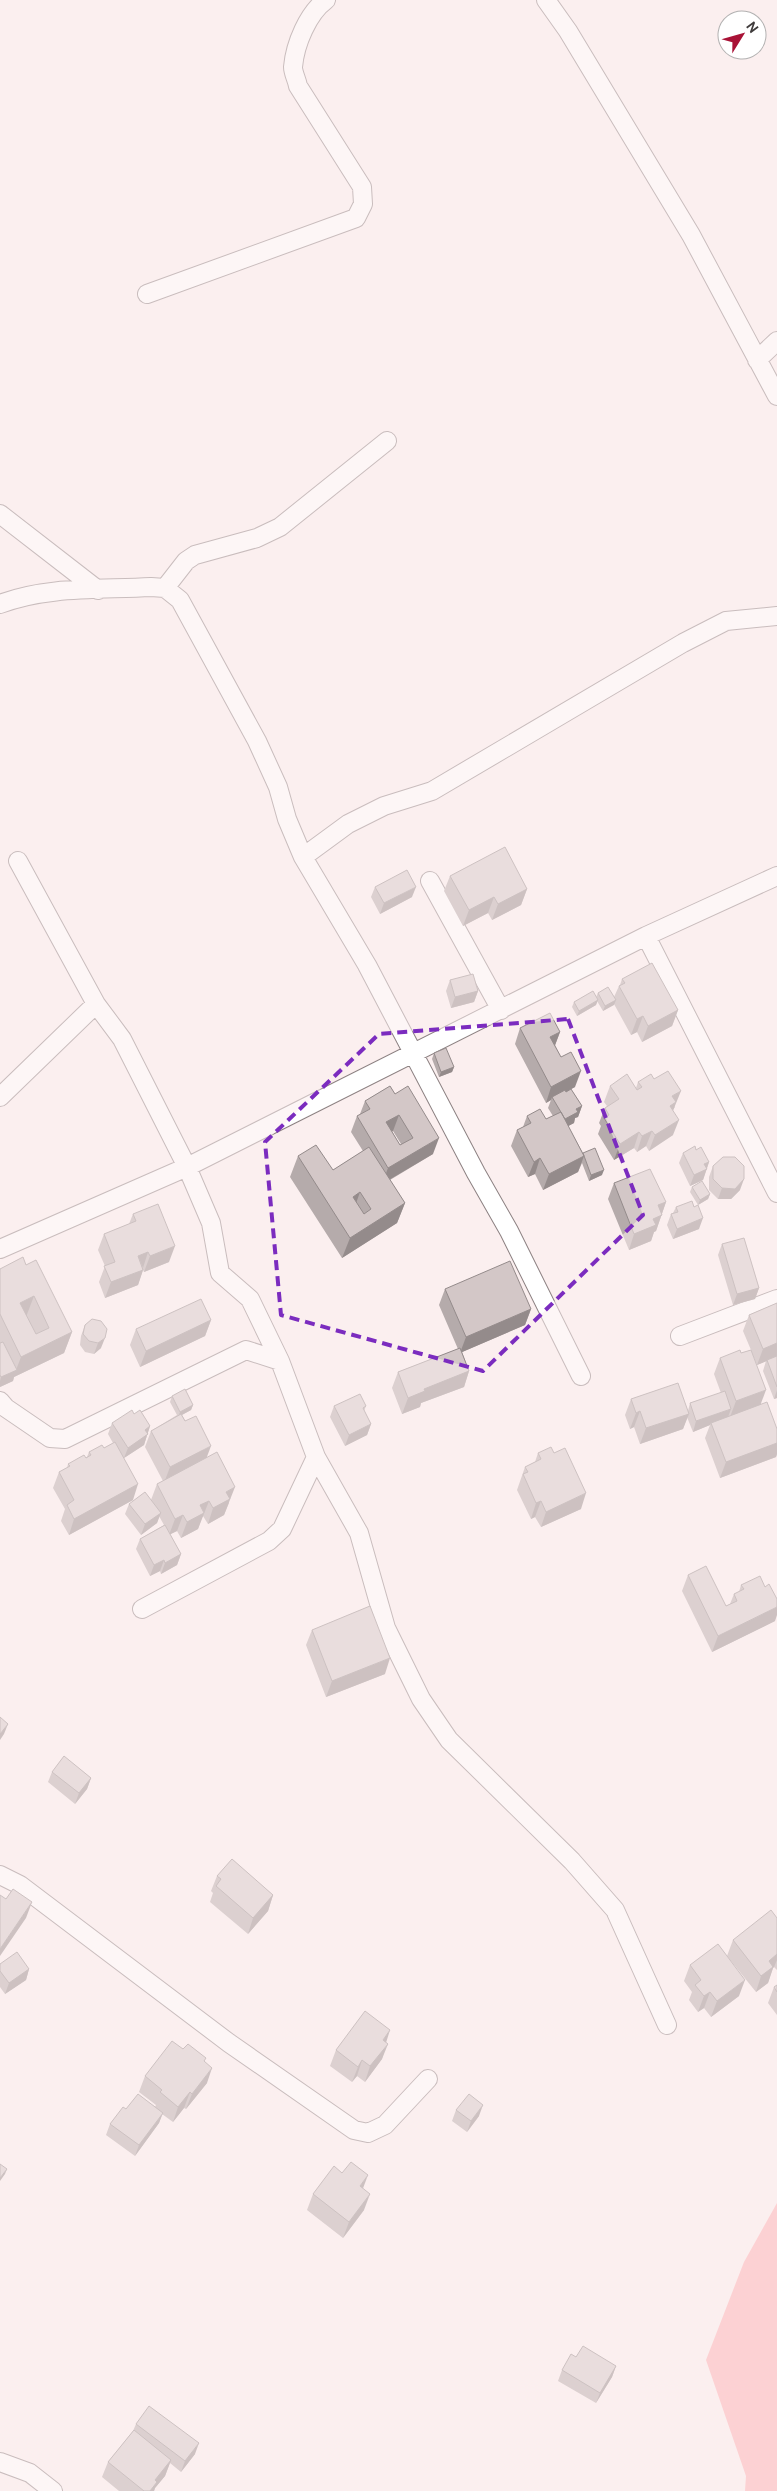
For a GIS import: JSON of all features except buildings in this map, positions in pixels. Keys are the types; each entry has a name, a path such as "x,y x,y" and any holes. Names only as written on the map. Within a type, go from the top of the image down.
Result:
{"street":[{"path":"147,294 356,218 363,204 362,186 298,86 293,68 304,26 317,6 326,0"},
{"path":"546,0 568,31 691,235 777,396"},
{"path":"758,360 777,341"},
{"path":"165,588 186,561 195,555 257,538 280,527 387,440"},
{"path":"0,514 98,590"},
{"path":"0,604 25,596 98,590 165,588 180,600 257,741 278,787 287,819 304,857 367,965 414,1053 476,1173 509,1231 581,1376"},
{"path":"304,857 348,824 384,806 432,791 683,643 726,621 777,616"},
{"path":"18,861 96,1004 122,1039 187,1167 210,1224 220,1273 250,1299 280,1361 316,1457 359,1533 386,1628 421,1699 449,1740 572,1861 614,1910 642,1967 667,2025"},
{"path":"0,1249 187,1167 646,936 777,876"},
{"path":"430,881 501,1010"},
{"path":"646,936 777,1193"},
{"path":"0,1097 96,1004"},
{"path":"680,1336 777,1299"},
{"path":"0,1401 6,1408 50,1438 65,1439 246,1350 280,1361"},
{"path":"142,1610 269,1541 282,1530 316,1457"},
{"path":"0,1875 20,1885 229,2043 354,2130 368,2133 385,2125 428,2079"},
{"path":"0,2462 30,2473 53,2491"}],"highlighted area":[{"path":"568,1019 643,1215 483,1371 281,1315 265,1142 379,1034"}],"shaded area":[{"path":"777,2203 777,2491 745,2491 746,2476 706,2360 744,2262"}]}
